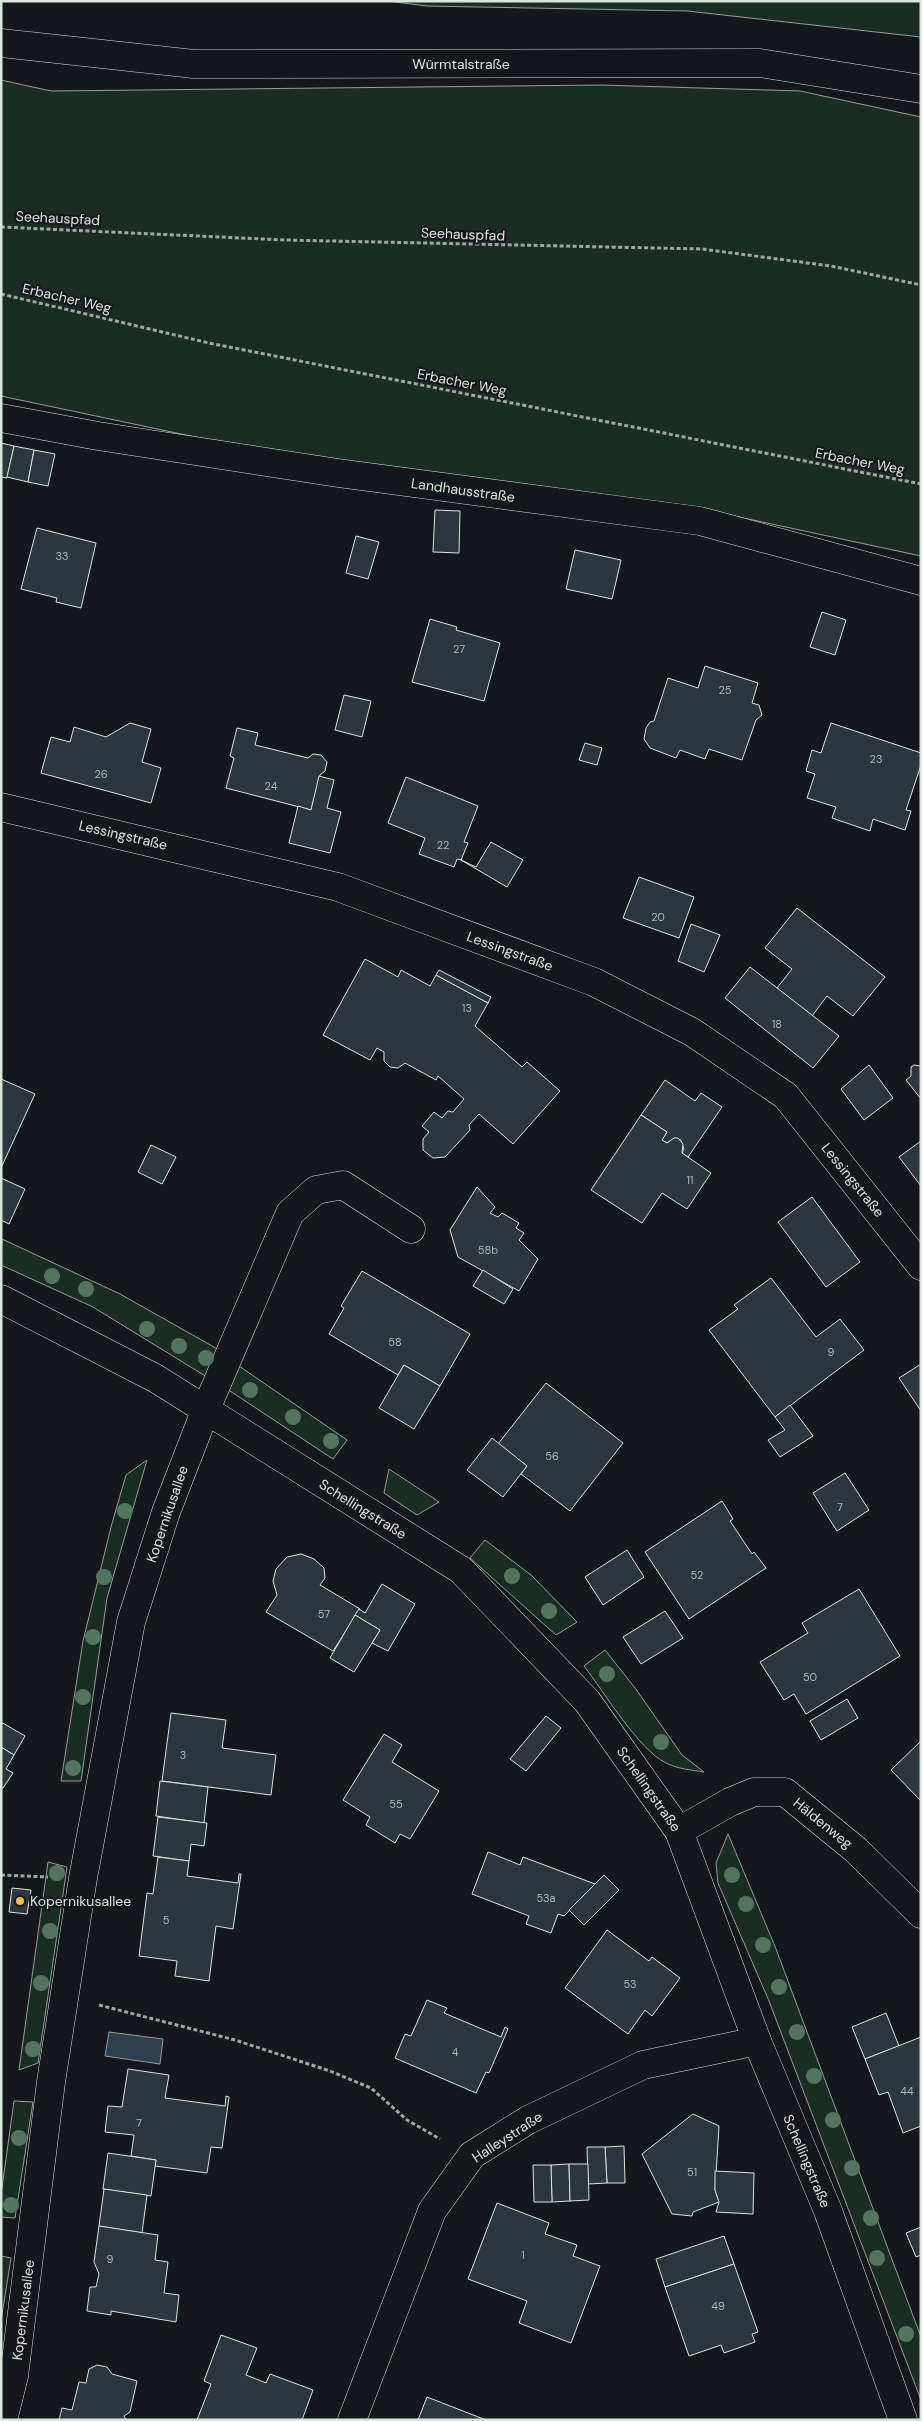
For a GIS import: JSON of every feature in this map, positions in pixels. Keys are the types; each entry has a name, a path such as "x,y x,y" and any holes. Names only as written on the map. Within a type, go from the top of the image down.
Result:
{"street":[{"name":"Würmtalstraße","path":"1,44 194,64 760,63 921,89"},
{"name":"Landhausstraße","path":"1,418 98,436 338,473 700,521 921,582"},
{"name":"Lessingstraße","path":"1,807 338,887 594,982 692,1032 786,1096 921,1266"},
{"path":"206,1409 290,1213 316,1190 343,1185 411,1228"},
{"name":"Schellingstraße","path":"1,1299 155,1378 461,1570 587,1701 679,1831 757,2041 828,2211 903,2420"},
{"name":"Kopernikusallee","path":"3,2420 14,2376 51,2082 66,1997 83,1878 131,1622 166,1512 206,1409"},
{"name":"Häldenweg","path":"679,1831 730,1802 754,1792 784,1792 856,1850 921,1914"},
{"name":"Halleystraße","path":"352,2420 432,2211 472,2156 528,2120 643,2065 757,2041"}],"path":[{"name":"Seehauspfad","path":"1,227 285,240 702,249 831,266 921,285"},
{"name":"Erbacher Weg","path":"1,294 209,343 921,484"},
{"path":"1,1875 83,1878"},
{"path":"66,1997 236,2040 330,2071 372,2088 407,2120"}],"green space":[{"path":"387,1 921,1 921,37 687,11 427,6"},
{"path":"1,80 51,91 601,85 800,91 921,117 921,556 739,517 243,447 1,396"},
{"path":"2,1239 120,1294 221,1351 207,1377 93,1307 1,1265"},
{"path":"236,1364 347,1440 333,1459 224,1387"},
{"path":"147,1460 107,1598 81,1781 61,1781 83,1641 111,1527 126,1475"},
{"path":"389,1469 439,1502 417,1515 384,1493"},
{"path":"485,1540 531,1575 577,1622 556,1635 470,1558"},
{"path":"605,1650 635,1688 682,1755 704,1772 680,1768 666,1763 644,1746 633,1733 584,1666"},
{"path":"728,1834 776,1949 921,2337 921,2400 769,2001 718,1883 716,1863"},
{"path":"48,1862 67,1867 38,2063 19,2070"},
{"path":"14,2101 33,2102 15,2218 1,2217 1,2195"},
{"path":"1,2256 11,2258 1,2321"}],"water":[{"path":"109,2032 163,2039 160,2064 105,2056"}],"building":[{"path":"1,443 14,446 7,478 1,477"},
{"path":"14,446 34,450 28,482 7,477"},
{"path":"34,450 55,454 48,486 28,482"},
{"path":"435,510 460,511 459,553 433,552"},
{"path":"37,528 96,543 81,608 56,602 57,598 21,589"},
{"path":"356,536 379,542 368,579 346,573"},
{"path":"575,550 621,560 612,599 566,589"},
{"path":"822,612 846,620 835,655 810,647"},
{"path":"430,619 457,627 456,630 500,643 484,701 412,682"},
{"path":"705,666 758,683 752,703 759,705 762,715 756,720 742,760 709,749 705,759 680,750 676,758 650,748 644,739 646,728 650,722 654,721 668,678 698,688"},
{"path":"344,695 371,701 362,737 335,730"},
{"path":"130,723 151,729 142,762 161,768 151,803 41,773 51,737 70,742 74,727 106,737"},
{"path":"831,723 921,753 921,765 906,810 911,811 905,830 873,819 870,831 832,818 836,807 807,798 815,774 806,771 812,750 821,753"},
{"path":"237,728 258,733 255,745 308,758 313,754 321,755 327,762 325,771 320,775 311,810 226,788 234,758 230,756"},
{"path":"585,743 602,748 597,765 579,760"},
{"path":"319,776 334,780 327,808 341,812 330,853 289,843 298,806 311,810"},
{"path":"406,777 478,806 464,842 468,843 461,860 457,859 454,867 419,854 425,838 388,823"},
{"path":"491,842 523,860 507,887 461,860 476,867"},
{"path":"639,877 694,897 679,938 623,918"},
{"path":"797,908 885,977 853,1016 827,996 812,1016 777,988 792,969 765,948"},
{"path":"691,924 720,935 704,972 678,961"},
{"path":"365,959 398,977 401,970 430,986 436,975 488,1003 475,1026 522,1067 527,1062 560,1091 513,1144 479,1114 469,1125 470,1130 445,1157 433,1158 423,1150 423,1139 429,1132 422,1126 434,1112 442,1118 448,1111 453,1112 464,1099 438,1076 436,1080 405,1063 398,1068 390,1067 384,1061 384,1052 377,1048 370,1060 323,1035"},
{"path":"750,967 839,1036 813,1068 725,998"},
{"path":"439,970 491,997 488,1003 436,975"},
{"path":"869,1065 893,1098 864,1120 841,1089"},
{"path":"914,1065 921,1066 921,1099 906,1080 911,1076 911,1067"},
{"path":"1,1079 35,1094 1,1168"},
{"path":"665,1080 695,1101 701,1093 722,1107 688,1157 682,1153 684,1149 681,1140 674,1138 667,1143 662,1140 667,1132 641,1115"},
{"path":"641,1115 667,1132 662,1140 667,1143 674,1138 678,1138 683,1144 682,1153 711,1173 687,1209 662,1193 642,1223 591,1190"},
{"path":"921,1141 921,1186 899,1157"},
{"path":"151,1145 176,1157 162,1184 138,1172"},
{"path":"1,1178 25,1189 9,1224 1,1220"},
{"path":"477,1187 495,1207 490,1213 498,1217 502,1213 519,1223 516,1228 524,1233 519,1240 538,1259 519,1291 458,1257 450,1230"},
{"path":"812,1197 860,1262 826,1287 778,1222"},
{"path":"483,1270 513,1289 504,1304 473,1286"},
{"path":"362,1271 470,1334 440,1386 404,1365 398,1375 329,1334 344,1308 341,1306"},
{"path":"771,1278 816,1337 840,1319 864,1350 775,1417 709,1330 738,1309 734,1305"},
{"path":"921,1364 921,1411 899,1378"},
{"path":"404,1365 440,1386 414,1429 379,1408"},
{"path":"546,1383 623,1443 570,1511 521,1474 527,1466 498,1444"},
{"path":"790,1405 813,1436 780,1457 768,1440 785,1430 775,1417"},
{"path":"492,1438 527,1466 503,1497 467,1470"},
{"path":"845,1473 869,1510 837,1531 813,1493"},
{"path":"722,1501 733,1519 730,1521 752,1554 754,1552 766,1568 689,1619 645,1552"},
{"path":"627,1550 644,1577 603,1605 585,1577"},
{"path":"301,1554 314,1559 324,1568 325,1578 320,1585 360,1609 333,1651 266,1612 277,1595 273,1581 276,1569 287,1557"},
{"path":"382,1584 415,1604 388,1651 372,1643 380,1630 355,1615 359,1609 365,1613"},
{"path":"859,1589 900,1656 806,1714 794,1694 784,1700 760,1662 808,1633 802,1623"},
{"path":"665,1611 683,1638 641,1664 623,1637"},
{"path":"355,1615 380,1630 354,1672 330,1658"},
{"path":"847,1699 858,1718 821,1740 810,1721"},
{"path":"171,1713 226,1720 222,1748 276,1755 271,1795 162,1781"},
{"path":"546,1716 561,1728 526,1771 510,1759"},
{"path":"1,1722 25,1736 14,1755 1,1747"},
{"path":"384,1734 402,1745 392,1762 439,1791 410,1839 400,1834 395,1843 366,1825 370,1817 343,1800"},
{"path":"921,1741 921,1801 891,1770"},
{"path":"1,1747 14,1755 6,1769 13,1773 3,1788 1,1788"},
{"path":"160,1781 208,1787 204,1823 156,1816"},
{"path":"158,1817 207,1823 204,1846 191,1844 189,1861 153,1856"},
{"path":"488,1852 520,1865 523,1857 595,1884 564,1916 558,1914 551,1933 526,1924 529,1916 472,1894"},
{"path":"158,1857 189,1861 187,1876 238,1883 239,1874 241,1874 233,1929 216,1926 209,1981 175,1976 177,1961 139,1956 147,1893 153,1894"},
{"path":"604,1875 619,1890 584,1925 569,1910"},
{"name":"Kopernikusallee","path":"12,1888 31,1890 27,1914 9,1912"},
{"path":"607,1930 649,1961 652,1957 680,1978 652,2016 645,2010 628,2034 565,1988"},
{"path":"427,2000 447,2008 444,2013 501,2037 505,2027 508,2029 489,2073 486,2072 476,2093 395,2058 405,2034 411,2036"},
{"path":"886,2013 899,2046 865,2059 852,2027"},
{"path":"921,2037 921,2126 903,2133 888,2092 879,2095 865,2059"},
{"path":"128,2069 169,2075 165,2098 225,2106 226,2096 229,2097 222,2148 211,2147 207,2173 155,2166 156,2160 131,2156 134,2135 105,2132 108,2106 122,2107"},
{"path":"693,2114 719,2126 715,2190 719,2202 693,2212 692,2216 672,2214 642,2154"},
{"path":"624,2146 625,2183 607,2183 605,2147"},
{"path":"587,2147 605,2147 607,2183 588,2184"},
{"path":"108,2153 156,2160 151,2196 103,2189"},
{"path":"569,2164 570,2201 552,2202 551,2165"},
{"path":"569,2164 588,2164 589,2200 570,2201"},
{"path":"533,2165 551,2165 552,2202 534,2202"},
{"path":"715,2171 754,2173 753,2214 716,2212 719,2202 715,2190"},
{"path":"104,2189 147,2195 142,2233 99,2226"},
{"path":"497,2203 549,2223 545,2234 577,2245 573,2256 600,2266 571,2343 519,2323 527,2301 468,2279"},
{"path":"99,2226 158,2235 155,2260 168,2262 164,2293 179,2295 176,2322 111,2311 111,2315 87,2311 90,2287 96,2287 99,2274 94,2262"},
{"path":"921,2227 921,2255 916,2257 906,2233"},
{"path":"724,2236 734,2264 665,2287 656,2259"},
{"path":"734,2264 758,2332 752,2334 755,2342 724,2353 721,2345 689,2356 665,2287"},
{"path":"221,2335 257,2348 246,2375 266,2383 270,2374 313,2390 302,2420 197,2420 211,2384 204,2381"},
{"path":"97,2365 107,2367 112,2374 137,2381 130,2412 124,2416 126,2420 59,2420 62,2408 72,2410 79,2382 86,2383 89,2369"},
{"path":"427,2397 486,2420 418,2420"}],"place":[{"name":"Kopernikusallee","path":"20,1901"}]}
